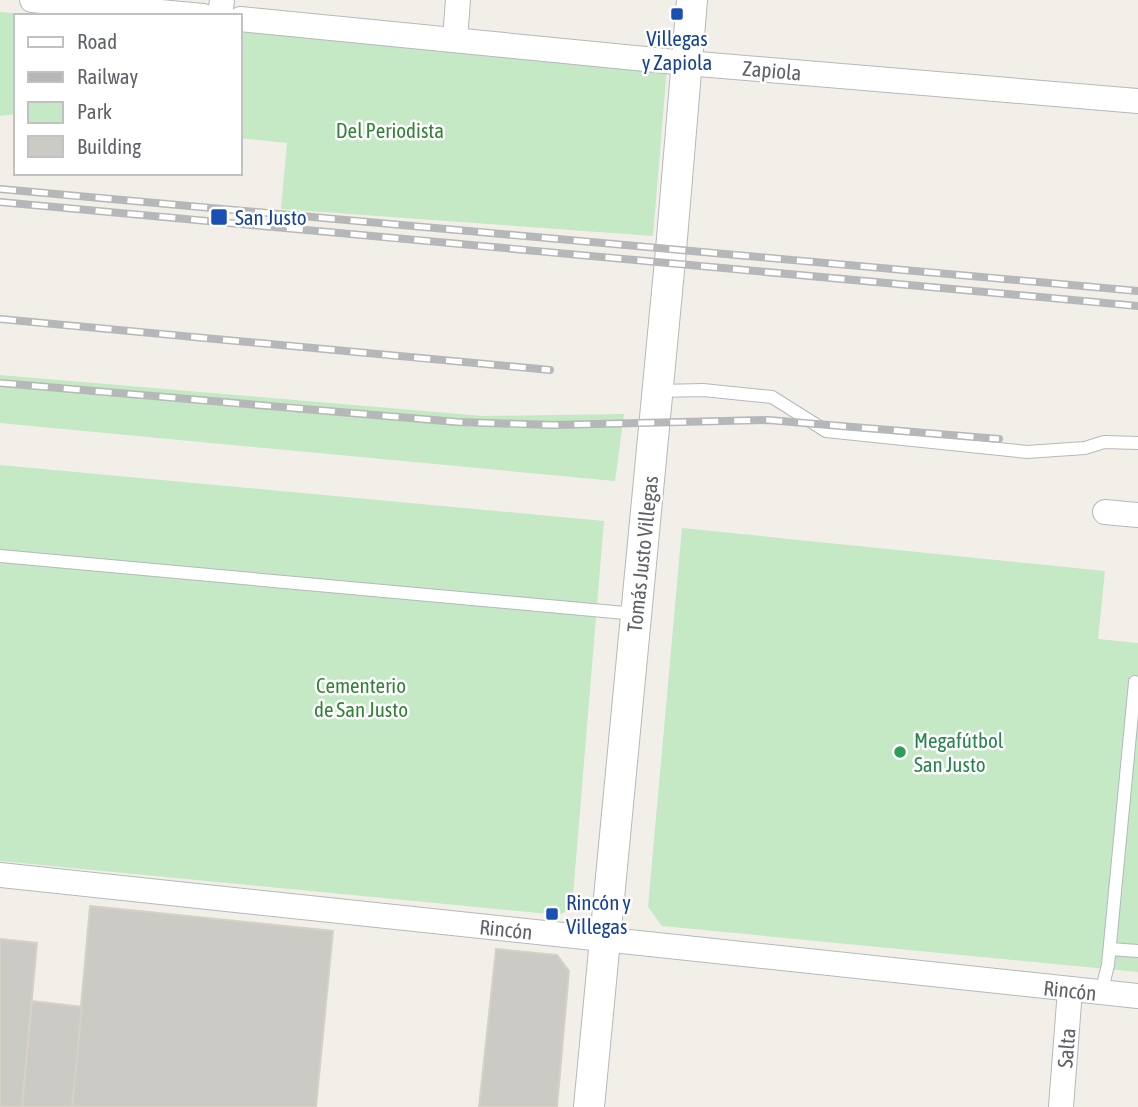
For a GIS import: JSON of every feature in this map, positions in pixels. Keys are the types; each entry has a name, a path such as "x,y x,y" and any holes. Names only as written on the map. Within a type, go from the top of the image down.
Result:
{"street":[{"path":"32,0 182,14"},
{"path":"455,39 458,0"},
{"name":"Tomás Justo Villegas","path":"589,1107 658,391 692,0"},
{"name":"Zapiola","path":"242,19 686,63 1138,101"},
{"path":"1105,512 1138,515"},
{"name":"Rincón","path":"0,875 1138,996"},
{"name":"Salta","path":"1061,1107 1070,990"}],"lane":[{"path":"658,391 703,390 772,397 826,431 1027,452 1085,448 1104,442 1138,443"},
{"path":"0,556 636,614"},
{"path":"1101,993 1110,949 1135,681"},
{"path":"1110,949 1138,951"}],"green space":[{"path":"0,12 23,14 14,14 14,114 0,116"},
{"name":"Del Periodista","path":"242,32 667,67 653,236 281,209 287,143 242,138"},
{"path":"0,375 483,416 624,414 615,481 0,423"},
{"name":"Cementerio de San Justo","path":"0,465 604,521 572,907 560,915 0,861"},
{"name":"Megafútbol San Justo","path":"682,528 1105,571 1098,639 1138,643 1138,972 662,926 648,907"}],"building":[{"path":"90,906 333,931 316,1107 72,1107"},
{"path":"0,939 37,943 22,1107 0,1107"},
{"path":"496,949 557,955 569,971 557,1107 479,1107"},
{"path":"32,1001 82,1007 72,1107 22,1107"}],"railway":[{"path":"0,189 1138,291"},
{"path":"0,202 1138,306"},
{"path":"0,319 550,370"},
{"path":"0,383 457,422 554,425 768,420 999,439"}],"place":[{"name":"Villegas y Zapiola","path":"677,14"},
{"name":"San Justo","path":"219,217"},
{"name":"Megafútbol San Justo","path":"900,752"},
{"name":"Rincón y Villegas","path":"552,914"}]}
